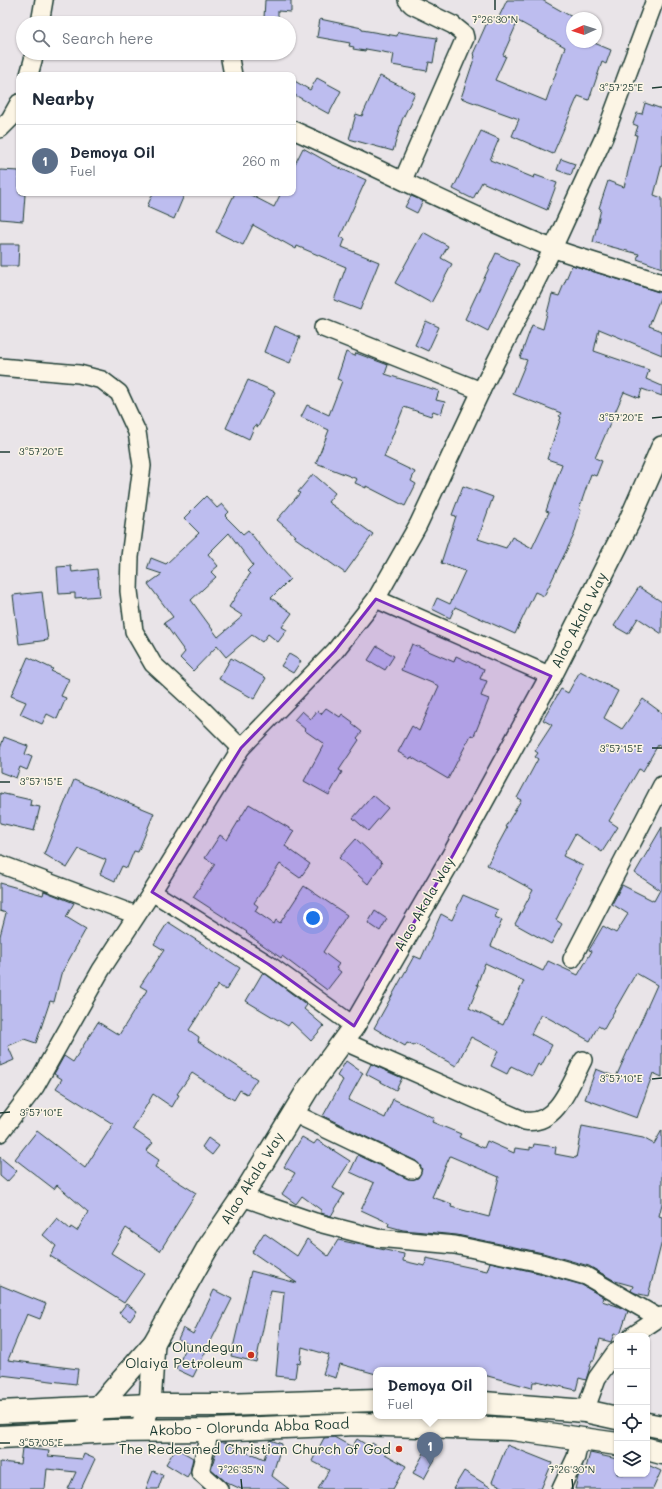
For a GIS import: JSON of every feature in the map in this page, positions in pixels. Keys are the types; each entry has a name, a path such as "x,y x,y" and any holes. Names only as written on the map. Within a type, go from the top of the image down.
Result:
{"main road":[{"name":"Akobo - Olorunda Abba Road","path":"0,1412 150,1405 224,1405 373,1400"},
{"path":"487,1403 585,1411 614,1417"},
{"name":"Akobo - Olorunda Abba Road","path":"0,1437 84,1432 210,1430 356,1424 513,1429 580,1437 614,1443"},
{"path":"650,1425 662,1427"},
{"path":"650,1450 662,1453"}],"street":[{"path":"41,16 44,0"},
{"path":"403,180 465,38 464,34 453,25 412,5 407,0"},
{"path":"0,1133 35,1087 102,970 241,748 334,651 376,599 418,526 481,391 553,248 604,137 654,0"},
{"path":"30,72 33,60"},
{"path":"230,60 232,72"},
{"path":"0,129 10,119 16,108"},
{"path":"296,131 403,180 466,211 553,248 662,283"},
{"path":"323,328 481,391"},
{"path":"0,367 79,374 102,380 119,393 137,432 142,466 130,557 129,591 134,631 153,664 202,709 241,748"},
{"name":"Alao Akala Way","path":"84,1432 98,1407 154,1343 208,1247 242,1196 308,1089 348,1033 453,855 551,676 629,522 662,447"},
{"path":"376,599 551,676"},
{"path":"572,959 661,789"},
{"path":"0,864 136,915"},
{"path":"152,892 268,964 348,1033 525,1121 532,1122 549,1115 562,1102 583,1060"},
{"path":"293,1113 412,1170"},
{"path":"242,1196 315,1222 377,1238 455,1245 541,1263 586,1276 660,1317 636,1333"},
{"name":"Alao Akala Way","path":"140,1430 150,1405 154,1343"},
{"path":"585,1411 597,1378 614,1354"},
{"path":"210,1430 200,1472 219,1489"},
{"path":"561,1489 576,1457 580,1437"}],"highlighted area":[{"path":"376,599 551,676 453,855 354,1026 268,964 152,892 241,748 335,651"}],"building":[{"path":"265,0 291,0 291,12 278,11 278,16 264,16"},
{"path":"507,0 542,0 566,14 566,48 602,48 602,46 611,50 606,64 602,62 589,100 578,96 553,154 512,136 519,119 461,98 475,56 473,54 489,18 497,21","holes":["518,21 565,47 546,101 495,80 506,56 503,55"]},
{"path":"320,19 362,28 362,30 397,36 398,32 437,38 433,63 429,62 427,71 392,65 394,54 366,49 365,51 353,49 354,47 349,46 350,43 317,37"},
{"path":"380,76 415,93 402,120 393,151 349,139 356,114 362,116"},
{"path":"317,78 341,91 329,114 296,96 296,82 310,90"},
{"path":"645,103 662,109 662,164 654,195 662,198 662,268 637,259 639,254 593,242 601,209 599,208 608,181 624,187 637,135 635,135 638,126 633,124 637,113 642,114"},
{"path":"481,131 499,139 490,160 534,178 535,175 557,183 547,210 482,182 473,199 453,189"},
{"path":"303,148 333,165 366,180 340,237 345,239 342,247 379,262 360,310 334,300 346,267 297,246 296,249 253,225 243,245 216,232 234,196 253,196 274,207 280,196 296,196 296,162"},
{"path":"561,159 575,164 571,175 557,170"},
{"path":"0,170 16,171 16,196 25,196 23,221 0,219"},
{"path":"152,196 184,196 174,219 147,207"},
{"path":"411,196 423,201 417,213 405,207"},
{"path":"423,232 448,246 441,258 452,264 431,303 395,283"},
{"path":"0,244 19,244 18,266 0,266"},
{"path":"496,253 519,264 488,331 465,319"},
{"path":"572,265 662,293 649,326 662,331 662,355 599,329 594,351 649,370 646,379 662,386 662,396 642,389 639,398 624,392 595,458 602,461 596,476 591,474 579,509 581,510 574,535 544,596 535,592 515,634 455,607 450,618 432,609 437,598 450,604 465,571 441,563 456,516 452,515 463,486 493,497 478,539 506,548 512,537 532,548 549,512 546,511 562,464 547,459 561,413 513,394 527,360 520,358 532,325 543,329 552,294 559,296"},
{"path":"426,321 439,327 428,351 415,345"},
{"path":"274,326 300,337 290,363 264,352"},
{"path":"346,352 355,356 356,353 388,365 385,374 439,391 436,400 445,402 441,414 433,411 431,416 404,407 384,457 415,472 411,481 416,484 405,506 366,486 366,488 355,483 357,479 316,463 329,430 301,417 307,405 329,415 342,381 337,379"},
{"path":"248,380 275,392 258,427 255,425 249,439 226,428"},
{"path":"313,474 335,493 328,502 373,534 345,573 294,537 296,536 277,520 300,493 298,492"},
{"path":"206,496 217,508 222,504 229,512 225,516 243,534 248,530 290,579 271,598 292,613 282,627 287,630 278,642 268,634 262,642 252,635 226,657 217,646 193,671 180,658 185,652 164,623 173,617 148,584 162,574 147,569 151,558 166,564 199,533 184,518","holes":["229,533 253,565 247,571 250,574 229,607 243,616 218,637 191,600 216,577 211,572 218,566 208,554"]},
{"path":"71,566 72,572 97,569 100,596 75,598 75,593 59,594 57,567"},
{"path":"639,587 662,602 662,634 638,618 628,634 614,626"},
{"path":"42,592 48,640 19,644 13,595"},
{"path":"412,644 454,662 456,656 484,669 480,679 487,681 481,696 489,699 474,736 471,735 448,779 411,757 410,759 398,752 412,726 419,731 439,686 401,670"},
{"path":"377,646 394,656 385,670 368,660"},
{"path":"289,654 301,661 293,673 281,666"},
{"path":"28,657 53,669 51,671 69,679 61,696 66,698 57,719 47,714 42,724 20,714 26,702 11,696"},
{"path":"231,658 266,678 254,699 219,679"},
{"path":"580,671 618,691 604,718 622,729 643,699 662,713 662,748 658,745 643,771 639,769 609,821 618,827 602,852 575,834 563,856 583,866 556,920 562,924 551,944 515,924 533,890 487,865 507,828 505,827 521,800 517,798 538,759 535,757 538,753 535,751 552,725 543,720 561,689 568,693"},
{"path":"326,708 340,717 342,714 353,722 352,724 362,732 357,738 359,740 339,770 342,772 329,795 304,781 324,744 304,730 305,729 294,720 302,711 311,719 317,711 321,714"},
{"path":"4,737 28,746 25,754 32,757 27,770 20,767 16,778 0,772 0,749"},
{"path":"74,780 154,813 138,852 134,851 127,868 122,866 115,881 100,874 106,860 79,849 67,868 44,854"},
{"path":"0,793 31,800 30,805 40,807 34,831 0,823"},
{"path":"373,795 388,808 368,831 353,818"},
{"path":"249,804 294,831 285,846 310,864 300,878 280,864 254,903 258,906 255,911 274,924 276,920 280,923 304,886 347,915 323,952 339,964 336,968 341,972 327,990 282,956 281,958 246,933 247,932 193,897 215,864 205,858 220,835 227,840"},
{"path":"662,827 662,1077 653,1073 637,1118 585,1099 596,1069 616,1077 657,985 636,973 604,1029 598,1026 590,1041 541,1014 531,1034 552,1045 541,1066 538,1064 532,1076 511,1066 507,1074 491,1066 498,1051 471,1037 456,1066 415,1044 414,1046 407,1043 405,1046 374,1028 414,956 421,959 441,914 452,920 463,895 498,910 495,917 502,920 491,946 543,971 548,961 578,975 592,951 589,950 603,926 616,933 628,914 612,904 622,885 654,901 660,890 635,873","holes":["485,963 524,981 503,1025 469,1008 479,985 477,985"]},
{"path":"356,839 382,863 368,884 339,858"},
{"path":"0,883 43,895 44,891 74,903 66,917 86,929 61,974 54,1002 50,1001 36,1043 24,1039 8,1046 14,1060 0,1066 0,936 6,913 0,911"},
{"path":"375,911 387,919 380,931 368,923"},
{"path":"168,922 240,968 226,990 218,985 189,1030 199,1037 198,1041 257,1079 247,1094 240,1090 234,1100 192,1073 177,1094 179,1095 172,1107 153,1094 133,1129 153,1143 146,1151 159,1160 155,1167 196,1193 160,1251 126,1228 111,1253 144,1274 124,1303 50,1256 56,1246 43,1235 57,1218 70,1229 71,1227 77,1231 88,1212 57,1185 54,1189 15,1159 37,1131 85,1168 113,1124 56,1088 62,1079 54,1074 64,1056 73,1062 98,1022 119,1035 147,990 140,986 164,950 154,944"},
{"path":"263,972 307,1005 304,1009 324,1026 311,1041 291,1022 288,1026 246,1001"},
{"path":"346,1061 363,1073 348,1100 385,1118 393,1099 434,1118 432,1122 461,1134 459,1137 484,1148 487,1141 514,1153 515,1148 530,1150 530,1147 533,1148 534,1144 556,1147 555,1154 576,1158 582,1126 643,1138 654,1144 662,1130 662,1204 659,1216 662,1217 662,1241 648,1296 631,1291 633,1286 615,1281 589,1266 543,1253 457,1235 403,1230 388,1226 389,1223 361,1210 374,1183 350,1172 358,1155 408,1179 418,1178 422,1169 416,1161 323,1116 343,1080 337,1076","holes":["450,1156 499,1177 489,1217 451,1207 452,1204 432,1197"]},
{"path":"371,1064 402,1078 396,1090 366,1074"},
{"path":"302,1137 314,1144 317,1140 350,1161 333,1188 344,1194 331,1216 321,1213 321,1210 302,1196 296,1204 282,1194 295,1173 284,1167"},
{"path":"208,1138 219,1146 212,1155 202,1147"},
{"path":"0,1157 17,1171 7,1182 0,1176"},
{"path":"264,1233 297,1256 307,1239 328,1256 338,1240 404,1254 403,1261 425,1266 426,1258 487,1271 490,1262 539,1273 582,1285 603,1297 602,1301 628,1311 621,1333 614,1333 611,1342 600,1339 586,1380 579,1378 576,1390 537,1381 533,1382 532,1388 487,1376 487,1367 373,1367 373,1373 340,1364 336,1378 323,1374 329,1355 302,1347 300,1364 297,1363 295,1378 276,1376 284,1292 271,1290 256,1362 231,1356 251,1271 297,1283 252,1252"},
{"path":"0,1285 46,1304 40,1319 27,1314 8,1360 78,1369 76,1384 1,1375 0,1378"},
{"path":"214,1290 232,1299 193,1377 176,1369 188,1344 178,1339 183,1328 193,1334"},
{"path":"126,1304 137,1311 130,1321 119,1313"},
{"path":"334,1437 352,1447 357,1439 370,1447 372,1443 387,1452 385,1454 406,1466 393,1489 318,1489 329,1470 312,1461 324,1438"},
{"path":"270,1440 282,1444 272,1476 289,1489 241,1489 226,1482 211,1469 219,1442 224,1442 264,1459"},
{"path":"507,1445 552,1463 541,1489 507,1489 492,1482"},
{"path":"22,1448 49,1451 48,1456 82,1459 84,1454 95,1459 81,1489 68,1489 76,1472 47,1469 45,1489 0,1489 0,1462 20,1464"},
{"path":"176,1448 193,1458 190,1472 187,1477 166,1464"},
{"path":"424,1453 435,1459 424,1479 413,1473"},
{"path":"590,1453 614,1458 614,1477 650,1477 650,1466 661,1471 653,1489 575,1489 582,1467 586,1468"},
{"path":"153,1471 163,1475 158,1489 146,1489"},
{"path":"464,1471 493,1489 453,1489"}],"place":[{"name":"Olundegun Olaiya Petroleum","path":"251,1355"},
{"name":"The Redeemed Christian Church of God","path":"399,1449"},
{"name":"Demoya Oil","path":"430,1465"}]}
